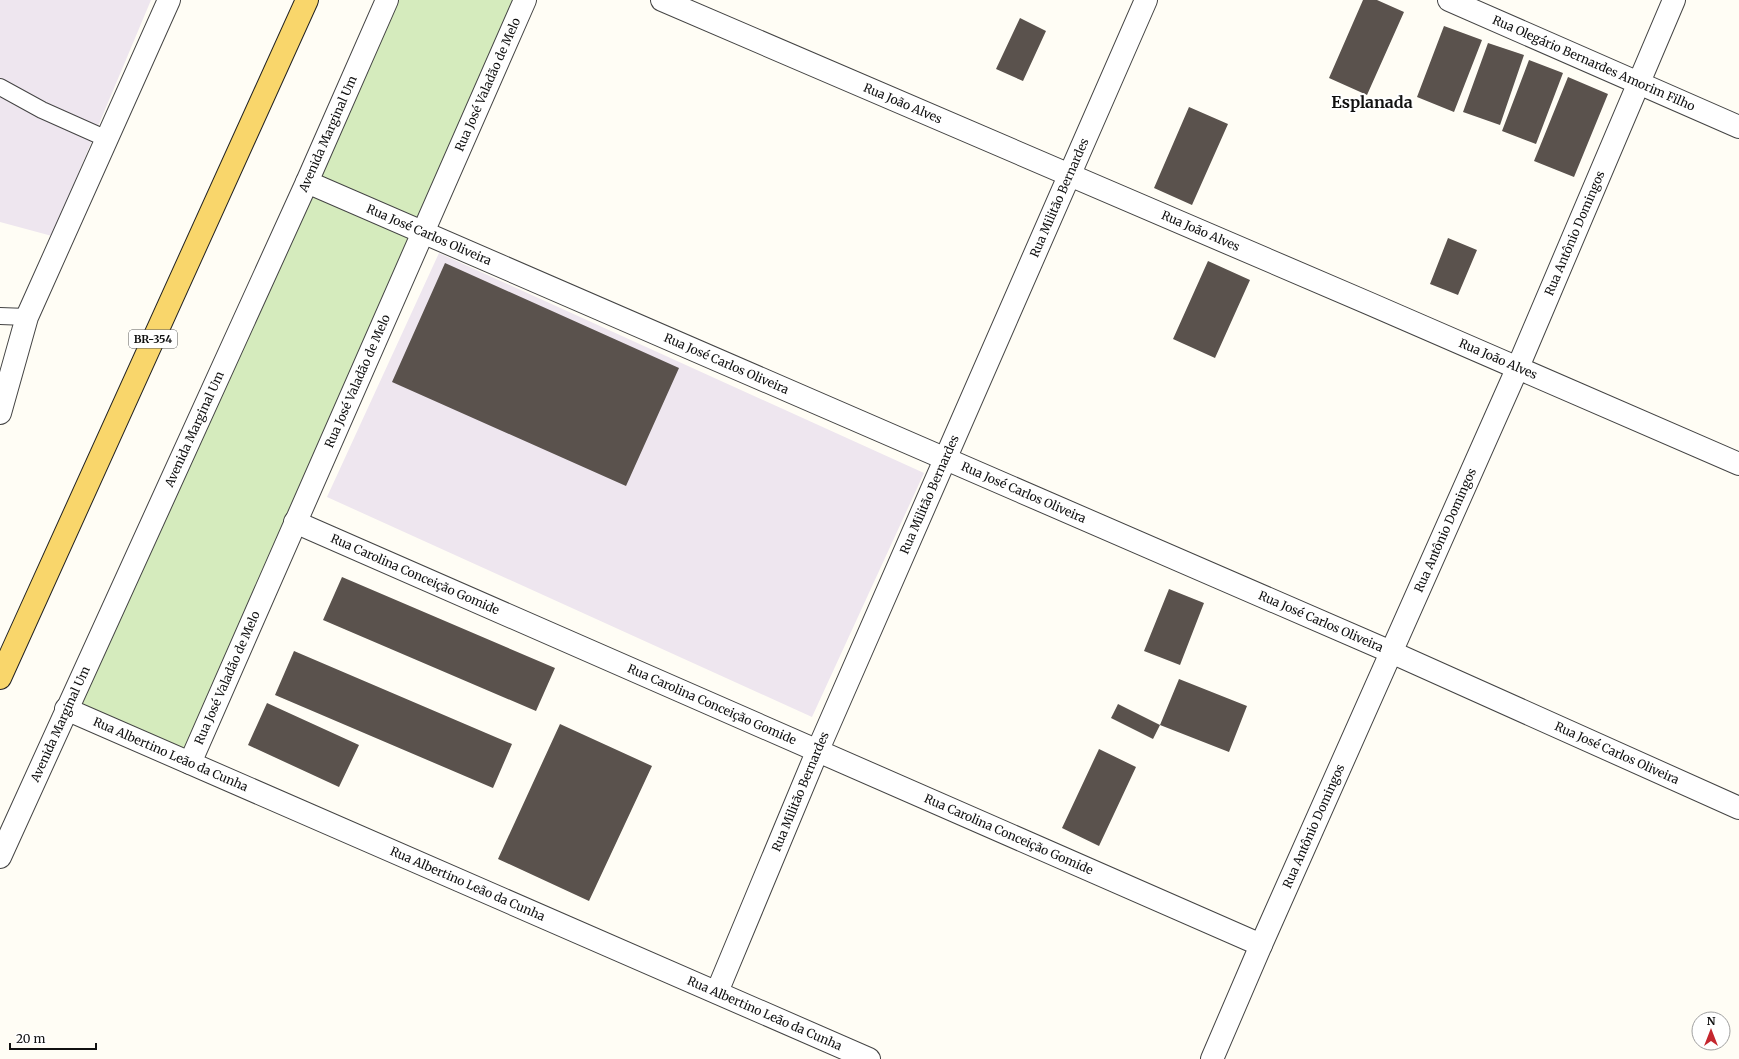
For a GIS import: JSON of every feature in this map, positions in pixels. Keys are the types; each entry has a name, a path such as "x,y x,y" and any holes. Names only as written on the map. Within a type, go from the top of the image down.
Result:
{"main road":[{"name":"BR-354","path":"0,678 307,0"}],"street":[{"path":"0,412 27,317 169,0"},
{"name":"Avenida Marginal Um","path":"0,857 307,182 387,0"},
{"name":"Rua José Valadão de Melo","path":"190,763 525,0"},
{"name":"Rua João Alves","path":"662,0 1069,176 1518,367 1739,464"},
{"name":"Rua Militão Bernardes","path":"717,992 818,752 1146,0"},
{"name":"Rua Olegário Bernardes Amorim Filho","path":"1449,0 1739,127"},
{"name":"Rua Antônio Domingos","path":"1212,1059 1261,945 1518,367 1674,0"},
{"name":"Rua José Carlos Oliveira","path":"307,182 945,460 1391,652 1739,808"},
{"name":"Rua Carolina Conceição Gomide","path":"295,522 1261,945"},
{"name":"Rua Albertino Leão da Cunha","path":"66,709 870,1059"}],"lane":[{"path":"0,86 42,110 107,140"},
{"path":"0,316 27,317"}],"shaded area":[{"path":"0,0 151,0 52,236 0,222"},
{"path":"439,253 924,473 812,717 327,497"}],"green space":[{"path":"387,0 525,0 190,763 66,709"}],"building":[{"path":"1363,0 1377,0 1404,12 1367,95 1329,78"},
{"path":"1020,18 1046,31 1023,81 996,69"},
{"path":"1444,26 1482,40 1454,112 1417,97"},
{"path":"1488,43 1524,55 1500,125 1463,112"},
{"path":"1529,60 1563,73 1536,144 1502,131"},
{"path":"1568,77 1608,94 1574,177 1534,161"},
{"path":"1189,107 1228,124 1192,205 1154,188"},
{"path":"1448,238 1477,250 1458,295 1430,284"},
{"path":"1208,261 1250,280 1215,358 1173,339"},
{"path":"445,263 679,368 626,486 392,382"},
{"path":"342,577 555,668 536,711 323,620"},
{"path":"1169,589 1204,603 1180,665 1144,651"},
{"path":"294,651 512,744 493,788 275,695"},
{"path":"1179,679 1247,706 1229,752 1160,725"},
{"path":"267,703 359,745 339,787 248,745"},
{"path":"1118,704 1160,725 1153,739 1111,718"},
{"path":"560,724 652,766 589,901 498,859"},
{"path":"1099,749 1136,767 1099,846 1062,828"}],"district":[{"name":"Esplanada","path":"1372,102"}]}
